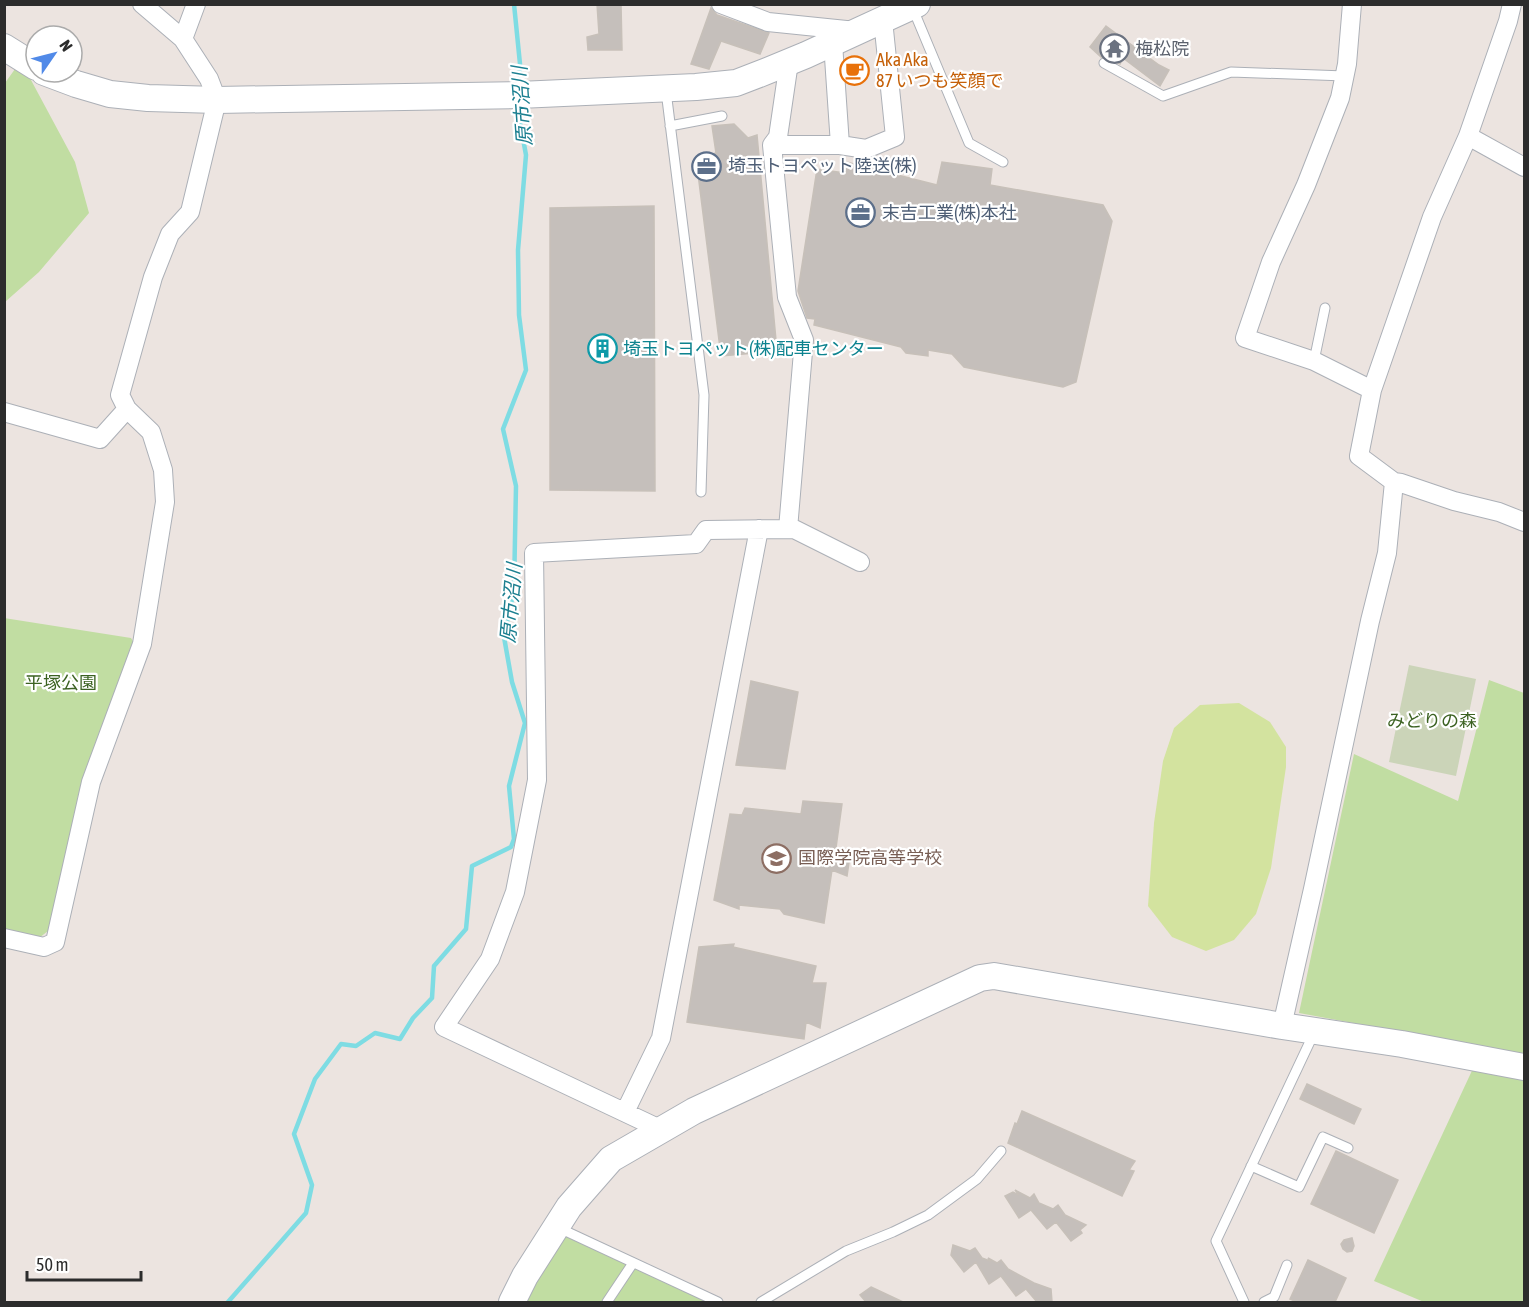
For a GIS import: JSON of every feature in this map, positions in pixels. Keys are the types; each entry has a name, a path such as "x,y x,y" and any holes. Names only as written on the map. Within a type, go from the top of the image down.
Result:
{"street":[{"path":"4,938 44,946 55,942 91,782 142,644 165,502 163,470 151,432 127,409 120,395 153,277 170,234 189,212 217,100 209,79 183,39 142,4"},
{"path":"183,39 196,4"},
{"path":"721,4 768,22 858,31"},
{"path":"1352,4 1345,76 1340,99 1306,185 1270,262 1245,338 1314,361 1372,390"},
{"path":"1512,4 1468,135 1432,217 1372,390 1359,456 1394,482 1499,512 1524,522"},
{"path":"76,84 110,94 148,98 217,100 524,95 696,87 736,82 833,43 903,9 896,137 866,149 840,145 771,145"},
{"path":"833,43 840,145"},
{"path":"4,47 24,60"},
{"path":"788,530 804,340 787,297 771,145 778,137 789,62"},
{"path":"1468,135 1524,167"},
{"path":"4,412 100,439 127,409"},
{"path":"1282,1026 1370,621 1387,553 1394,482"},
{"path":"662,1130 444,1027 490,959 515,892 537,780 534,553 696,544 706,530 794,530 860,562"},
{"path":"625,1112 661,1038 759,530"},
{"path":"512,1302 525,1276 569,1207 611,1159 693,1111 980,978 994,976 1282,1026 1402,1044 1524,1067"}],"lane":[{"path":"903,9 969,143 1003,162"},
{"path":"1104,63 1163,96 1231,72 1345,76"},
{"path":"665,88 704,395 701,492"},
{"path":"670,126 722,116"},
{"path":"1314,361 1325,308"},
{"path":"1244,1302 1216,1241 1315,1031"},
{"path":"1251,1166 1299,1187 1323,1137 1348,1148"},
{"path":"761,1302 846,1251 928,1215 977,1179 1001,1151"},
{"path":"556,1227 718,1302"},
{"path":"607,1302 633,1263"},
{"path":"1264,1302 1274,1297 1287,1265"},
{"path":"1274,1297 1284,1302"}],"green space":[{"path":"24,67 24,84 33,84 75,162 89,213 39,272 5,302 5,83 15,69"},
{"name":"平塚公園","path":"4,618 131,638 136,646 83,779 48,931 39,938 5,930"},
{"name":"みどりの森","path":"1409,665 1476,679 1456,776 1389,762"},
{"path":"1489,680 1524,693 1524,1302 1424,1302 1374,1281 1483,1047 1299,1013 1354,754 1458,801"},
{"path":"1239,703 1270,722 1286,747 1286,767 1271,868 1256,914 1234,940 1206,951 1172,937 1148,906 1154,823 1163,761 1174,728 1200,705"},
{"path":"556,1227 719,1302 516,1302"}],"building":[{"path":"597,4 621,4 622,50 588,50 587,37 599,34"},
{"path":"711,8 717,15 769,33 760,54 721,41 709,69 691,64"},
{"path":"1106,26 1169,70 1160,86 1123,58 1120,64 1107,57 1101,57 1090,47"},
{"path":"862,63 862,76 847,78 846,66"},
{"path":"734,124 748,138 757,135 777,351 721,356 696,158 716,153 712,126"},
{"path":"846,162 937,185 942,162 992,169 990,185 1103,205 1112,221 1076,382 1063,387 964,367 952,354 928,350 928,356 906,353 901,347 814,325 815,319 807,318 798,291 817,169 845,173"},
{"name":"埼玉トヨペット(株)配車センター","path":"654,206 655,491 550,490 550,208"},
{"path":"751,681 798,692 785,769 736,765"},
{"path":"803,801 842,804 835,855 850,856 847,876 832,870 824,923 784,914 780,909 739,905 739,909 714,900 730,814 742,815 745,808 801,814"},
{"path":"734,944 733,947 816,966 812,983 826,983 820,1028 806,1022 804,1039 687,1022 699,947"},
{"path":"1307,1084 1361,1109 1354,1124 1300,1099"},
{"path":"1022,1111 1135,1161 1129,1170 1134,1171 1122,1196 1008,1143"},
{"path":"1336,1151 1398,1180 1374,1233 1311,1204"},
{"path":"1015,1190 1030,1198 1034,1194 1039,1203 1053,1209 1058,1205 1065,1215 1086,1225 1080,1230 1082,1233 1071,1241 1056,1222 1047,1229 1031,1210 1019,1218 1005,1196 1013,1192 1019,1195"},
{"path":"1352,1238 1354,1246 1352,1251 1347,1252 1341,1244 1344,1240"},
{"path":"953,1245 970,1251 975,1248 982,1258 990,1261 988,1258 997,1263 1001,1260 1008,1269 1051,1289 1052,1302 1037,1302 1026,1289 1016,1296 1001,1276 989,1284 976,1262 964,1272 951,1255"},
{"path":"1308,1260 1346,1278 1335,1302 1297,1302 1290,1299"},
{"path":"871,1287 903,1302 866,1302 860,1295"}],"waterway":[{"name":"原市沼川","path":"514,4 520,64 519,88"},
{"name":"原市沼川","path":"228,1302 306,1213 312,1185 294,1134 315,1079 341,1044 356,1046 375,1033 400,1039 413,1018 432,998 434,966 466,929 472,866 511,847 514,839 509,786 525,723 512,682 504,637 514,590 516,486 503,429 526,370 519,315 518,250 526,155 519,117 519,103"}],"place":[{"name":"梅松院","path":"1114,49"},
{"name":"Aka Aka 87 いつも笑顔で","path":"855,70"},
{"name":"埼玉トヨペット陸送(株)","path":"707,166"},
{"name":"末吉工業(株)本社","path":"861,213"},
{"name":"埼玉トヨペット(株)配車センター","path":"602,349"},
{"name":"国際学院高等学校","path":"777,858"}]}
